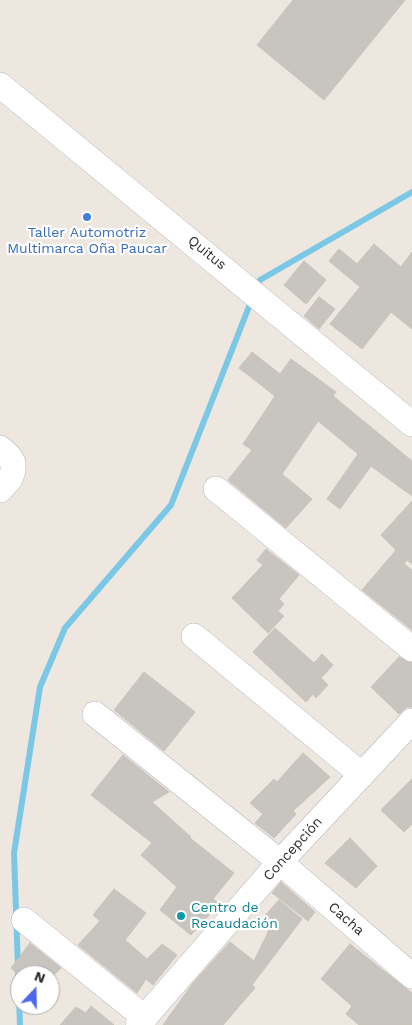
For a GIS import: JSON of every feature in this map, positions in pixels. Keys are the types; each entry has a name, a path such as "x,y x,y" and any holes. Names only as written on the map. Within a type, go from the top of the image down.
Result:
{"street":[{"name":"Quitus","path":"0,85 412,424"},
{"path":"0,448 9,456 13,463 13,471 10,479 0,490"},
{"path":"216,489 412,649"},
{"path":"194,636 362,774"},
{"name":"Cacha","path":"95,714 280,862 412,976"},
{"name":"Concepción","path":"142,1021 280,862 412,721"},
{"path":"24,920 142,1021"}],"building":[{"path":"293,0 405,0 324,100 257,45"},
{"path":"374,244 401,267 412,252 412,329 391,312 362,349 330,324 360,287 329,261 339,249 357,264"},
{"path":"304,261 326,280 306,304 284,285"},
{"path":"319,297 335,309 319,329 304,316"},
{"path":"252,352 280,374 291,359 336,392 333,396 412,461 412,496 371,466 340,509 327,499 358,454 318,421 282,474 312,499 286,528 228,480 252,450 243,444 275,396 239,368"},
{"path":"412,501 412,564 407,560 404,564 412,570 412,630 362,590 396,550 381,535"},
{"path":"266,549 299,575 279,599 284,604 278,611 284,616 268,633 232,598 263,565 257,560"},
{"path":"275,628 314,663 322,654 333,665 321,678 328,685 316,698 313,694 306,702 253,652"},
{"path":"399,657 412,663 412,707 407,707 399,714 371,687"},
{"path":"144,672 195,712 164,751 114,710"},
{"path":"303,753 330,777 293,811 296,814 274,838 255,823 263,814 250,803 274,779 277,782"},
{"path":"123,755 169,792 152,802 190,838 234,873 213,899 219,904 191,935 160,910 177,887 141,855 152,843 91,795"},
{"path":"412,779 412,824 404,832 381,810"},
{"path":"350,838 377,866 356,888 325,863"},
{"path":"281,882 315,912 308,921 272,893"},
{"path":"114,889 146,913 125,940 147,959 162,944 177,955 153,985 146,979 137,993 78,945 100,921 93,915"},
{"path":"279,900 302,919 252,985 255,988 223,1025 163,1025 193,983 230,942 254,961 270,928 262,919"},
{"path":"30,943 57,965 13,965"},
{"path":"350,944 412,993 412,1025 359,1025 346,1014 352,1006 321,979"},
{"path":"91,1006 114,1025 60,1025 76,1007 86,1013"}],"waterway":[{"path":"256,290 260,280 412,192"},
{"path":"20,1025 14,853 40,687 65,628 171,505 252,299"}],"place":[{"name":"Taller Automotriz Multimarca Oña Paucar","path":"87,217"},
{"name":"Centro de Recaudación","path":"181,916"}]}
